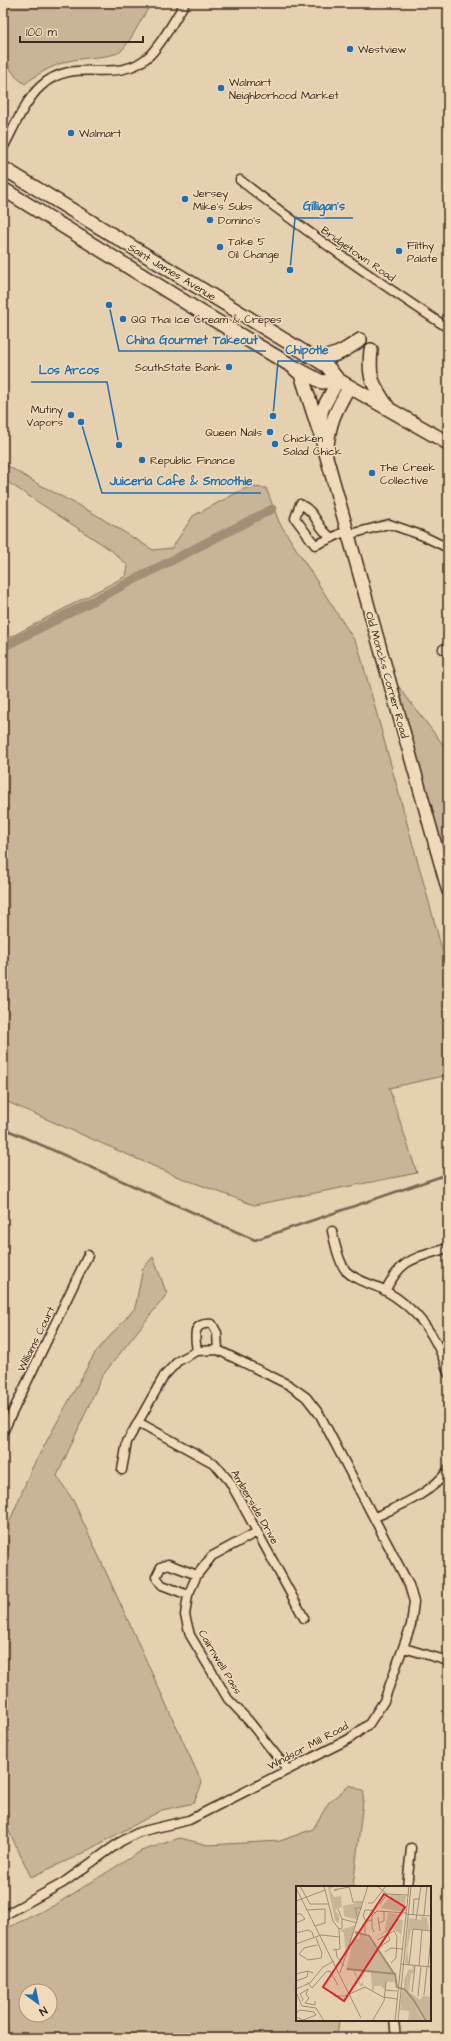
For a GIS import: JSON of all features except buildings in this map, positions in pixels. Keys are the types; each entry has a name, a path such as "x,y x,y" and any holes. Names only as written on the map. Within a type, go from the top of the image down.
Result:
{"main road":[{"name":"Saint James Avenue","path":"3,168 327,366 343,384 448,443"},
{"name":"Saint James Avenue","path":"3,189 201,312 292,366 322,382 343,384"},
{"path":"312,357 324,358 339,355 360,340"},
{"path":"371,350 370,377 373,386 389,410"},
{"path":"292,366 301,374 318,430"}],"street":[{"path":"3,148 26,106 41,86 55,77 70,71 87,69 118,71 132,66 148,56 157,46 185,3"},
{"name":"Bridgetown Road","path":"240,180 292,220 376,280 448,328"},
{"path":"318,430 322,410 343,384"},
{"path":"327,461 329,432 343,384"},
{"name":"Old Moncks Corner Road","path":"318,430 448,890"},
{"path":"332,538 320,528 310,509 300,504 295,518 315,545 347,533 389,524 421,535 448,548"},
{"path":"332,1231 346,1270 354,1277 385,1291 408,1306 424,1322 437,1345 448,1371"},
{"path":"385,1291 394,1273 403,1264 413,1259 448,1248"},
{"name":"Williams Court","path":"3,1432 88,1255"},
{"path":"122,1470 127,1442 164,1376 178,1361 197,1351 218,1350 218,1333 212,1324 205,1323 199,1326 194,1334 197,1351"},
{"name":"Windsor Mill Road","path":"3,1916 38,1899 120,1842 139,1832 189,1820 349,1739 369,1724 384,1701 412,1625 414,1602 409,1585 375,1517 320,1415 306,1396 289,1385 218,1350"},
{"name":"Amberside Drive","path":"138,1422 215,1464 230,1482 304,1618"},
{"path":"375,1517 417,1497 442,1478 448,1470"},
{"name":"Cairnwell Pass","path":"257,1532 212,1556 197,1575 188,1595 185,1615 190,1635 228,1699 248,1720 288,1770"},
{"path":"188,1595 162,1585 156,1577 161,1567 168,1564 197,1575"},
{"path":"404,1648 448,1661"},
{"path":"408,1886 411,1848"},
{"name":"Windsor Mill Road","path":"3,1909 8,1909 38,1899"},
{"path":"394,2021 396,2038"}],"shaded area":[{"path":"3,3 148,3 148,9 125,47 121,51 111,55 65,62 44,71 25,84 16,77 3,58"},
{"path":"3,463 38,484 93,513 153,550 172,548 193,516 248,487 266,488 279,522 358,646 448,971 448,1075 389,1088 417,1173 254,1205 176,1176 3,1100 3,641 126,576 128,566 111,550 3,479"},
{"path":"392,678 448,751 448,871"},
{"path":"153,1257 167,1294 102,1376 57,1476 74,1502 202,1783 194,1803 162,1810 75,1857 31,1877 3,1819 3,1562 9,1549 9,1523 32,1468 95,1353 135,1308 143,1268"},
{"path":"350,1785 364,1792 353,1886 296,1886 296,2021 339,2021 337,2038 3,2038 3,1930 55,1905 141,1851 180,1838 208,1845 280,1841 313,1829 329,1802"}],"waterway":[{"path":"3,647 272,509"},
{"path":"3,1128 255,1240 448,1174"}],"place":[{"name":"Westview","path":"350,49"},
{"name":"Walmart Neighborhood Market","path":"221,88"},
{"name":"Walmart","path":"71,133"},
{"name":"Jersey Mike's Subs","path":"185,199"},
{"name":"Domino's","path":"210,220"},
{"name":"Take 5 Oil Change","path":"220,247"},
{"name":"Filthy Palate","path":"399,251"},
{"name":"Gilligan's","path":"290,270"},
{"name":"China Gourmet Takeout","path":"109,305"},
{"name":"QQ Thai Ice Cream & Crepes","path":"123,319"},
{"name":"SouthState Bank","path":"229,367"},
{"name":"Mutiny Vapors","path":"71,415"},
{"name":"Chipotle","path":"273,416"},
{"name":"Juiceria Cafe & Smoothie","path":"81,422"},
{"name":"Queen Nails","path":"270,432"},
{"name":"Chicken Salad Chick","path":"275,444"},
{"name":"Los Arcos","path":"119,445"},
{"name":"Republic Finance","path":"142,460"},
{"name":"The Creek Collective","path":"372,473"}]}
